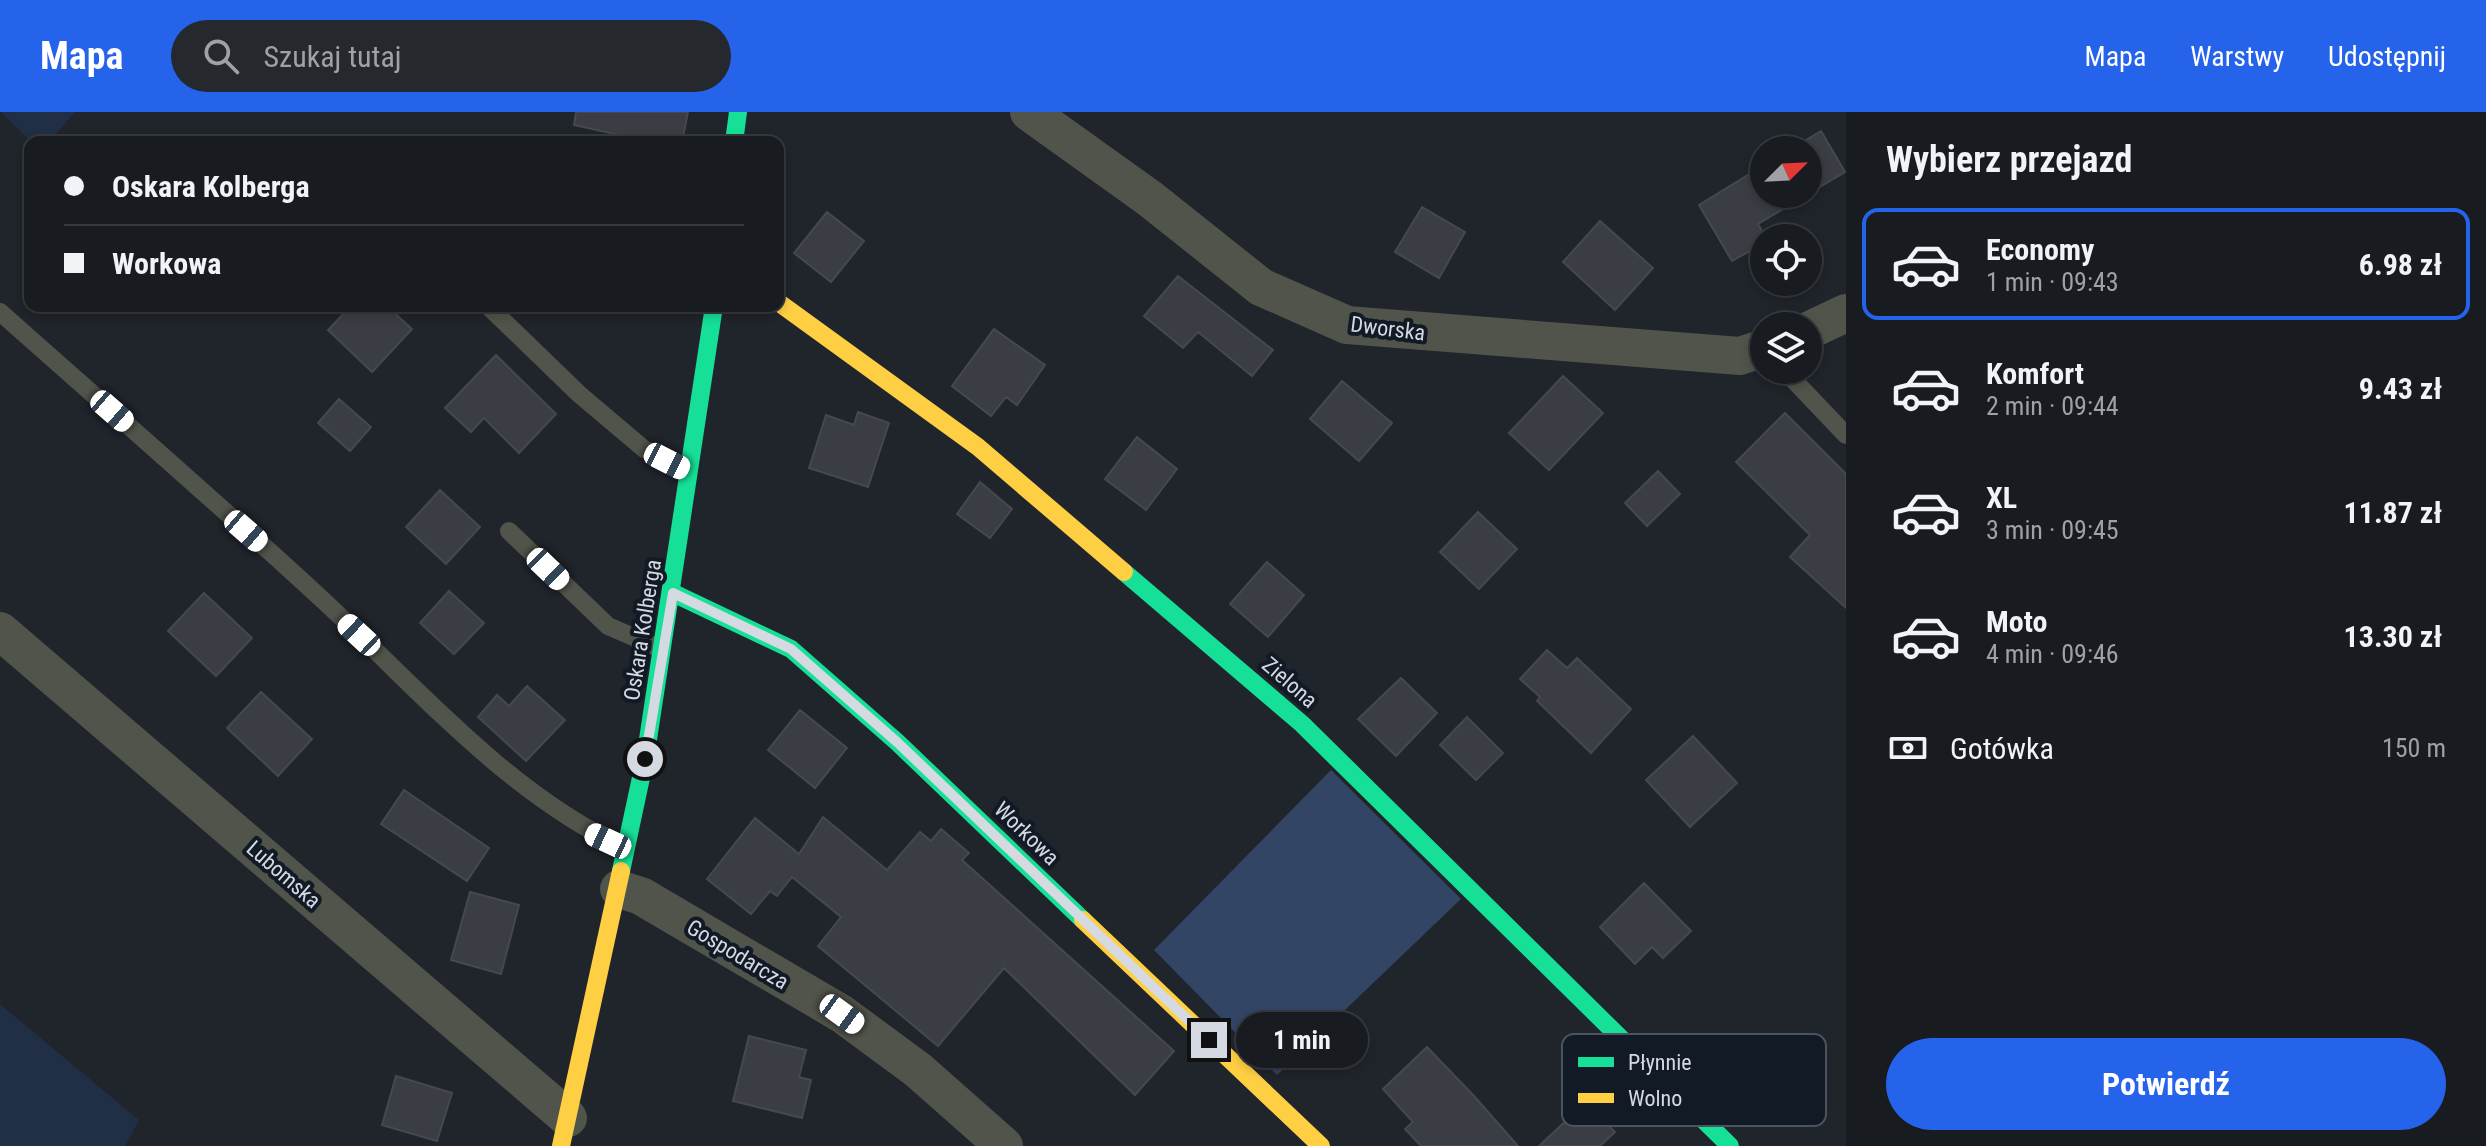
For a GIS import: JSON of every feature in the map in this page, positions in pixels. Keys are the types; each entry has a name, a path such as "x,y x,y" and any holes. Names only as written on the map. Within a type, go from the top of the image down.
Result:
{"street":[{"path":"735,136 738,112"},
{"name":"Dworska","path":"1029,112 1149,198 1261,287 1347,325 1740,356 1750,353"},
{"name":"Zielona","path":"784,306 978,447 1302,724 1616,1034"},
{"name":"Oskara Kolberga","path":"565,1132 627,850 673,593 713,312"},
{"path":"1822,324 1846,313"},
{"name":"Workowa","path":"673,593 791,649 897,742 1321,1146"},
{"name":"Lubomska","path":"0,631 565,1132"},
{"name":"Gospodarcza","path":"619,889 641,896 842,1014 918,1070 1004,1146"},
{"name":"Zielona","path":"1710,1126 1730,1146"}],"lane":[{"path":"0,312 290,570 520,784 589,832 627,850"},
{"path":"494,312 579,394 644,449 690,472"},
{"path":"1797,384 1846,435"},
{"path":"509,531 608,626 663,650"}],"shaded area":[{"path":"1,112 75,112 54,136 26,136"},
{"path":"1331,770 1461,899 1277,1075 1154,950"},
{"path":"0,1004 139,1120 125,1146 0,1146"}],"building":[{"path":"576,112 688,112 683,136 624,136 574,125"},
{"path":"1821,131 1845,172 1822,186 1822,136 1813,136"},
{"path":"1750,174 1750,208 1785,208 1758,224 1750,224 1750,251 1732,261 1699,205"},
{"path":"1422,207 1465,232 1439,278 1395,252"},
{"path":"827,212 864,241 831,282 794,253"},
{"path":"1600,221 1653,268 1615,310 1563,262"},
{"path":"1178,276 1273,350 1252,376 1198,332 1183,348 1144,316"},
{"path":"345,312 394,312 412,329 372,372 328,330"},
{"path":"994,329 1045,365 1017,405 1006,397 991,416 952,386"},
{"path":"496,355 556,414 519,453 484,418 471,432 445,408"},
{"path":"1563,376 1603,413 1549,470 1509,433"},
{"path":"1342,381 1392,423 1359,461 1310,419"},
{"path":"339,399 371,427 350,451 318,423"},
{"path":"858,412 889,423 868,487 809,468 826,415 854,425"},
{"path":"1785,413 1846,474 1846,608 1790,557 1810,535 1736,462"},
{"path":"1137,437 1177,469 1146,510 1105,479"},
{"path":"1658,471 1680,494 1647,526 1625,503"},
{"path":"980,482 1012,509 990,538 957,514"},
{"path":"440,490 480,527 446,564 406,527"},
{"path":"1478,512 1517,549 1479,589 1440,552"},
{"path":"1267,562 1304,595 1268,637 1230,604"},
{"path":"449,591 484,623 454,654 420,623"},
{"path":"204,593 252,638 216,676 168,631"},
{"path":"1547,650 1567,668 1577,658 1631,709 1591,753 1537,701 1540,697 1520,679"},
{"path":"1401,678 1437,713 1396,756 1358,719"},
{"path":"527,686 565,720 526,761 478,717 497,695 509,706"},
{"path":"261,692 312,739 278,776 227,728"},
{"path":"800,710 847,748 815,788 768,750"},
{"path":"1467,717 1503,753 1476,780 1440,745"},
{"path":"1693,736 1737,783 1690,827 1646,780"},
{"path":"404,790 489,848 467,881 381,824"},
{"path":"823,817 887,870 920,832 931,841 941,829 969,853 962,860 1174,1051 1135,1095 1004,968 938,1046 818,946 841,917 792,877 777,896 770,891 751,914 707,879 755,818 799,854"},
{"path":"1644,883 1691,931 1663,958 1652,947 1635,964 1600,927"},
{"path":"470,892 519,905 501,974 451,960"},
{"path":"749,1036 806,1050 799,1077 811,1080 802,1118 733,1101"},
{"path":"1427,1047 1518,1146 1421,1146 1405,1129 1413,1122 1383,1089"},
{"path":"396,1076 452,1093 437,1141 382,1125"},
{"path":"1562,1124 1609,1126 1615,1132 1600,1146 1539,1146"}],"traffic: fast":[{"path":"735,136 738,112"},
{"path":"621,871 645,759 713,312"},
{"path":"1124,572 1302,724 1616,1034"},
{"path":"673,593 791,649 897,742 1083,920"},
{"path":"1710,1126 1730,1146"}],"traffic: slow":[{"path":"784,306 978,447 1124,572"},
{"path":"561,1146 621,871"},
{"path":"1083,920 1321,1146"}],"route":[{"path":"645,759 673,593 791,649 897,742 1209,1040"}]}
